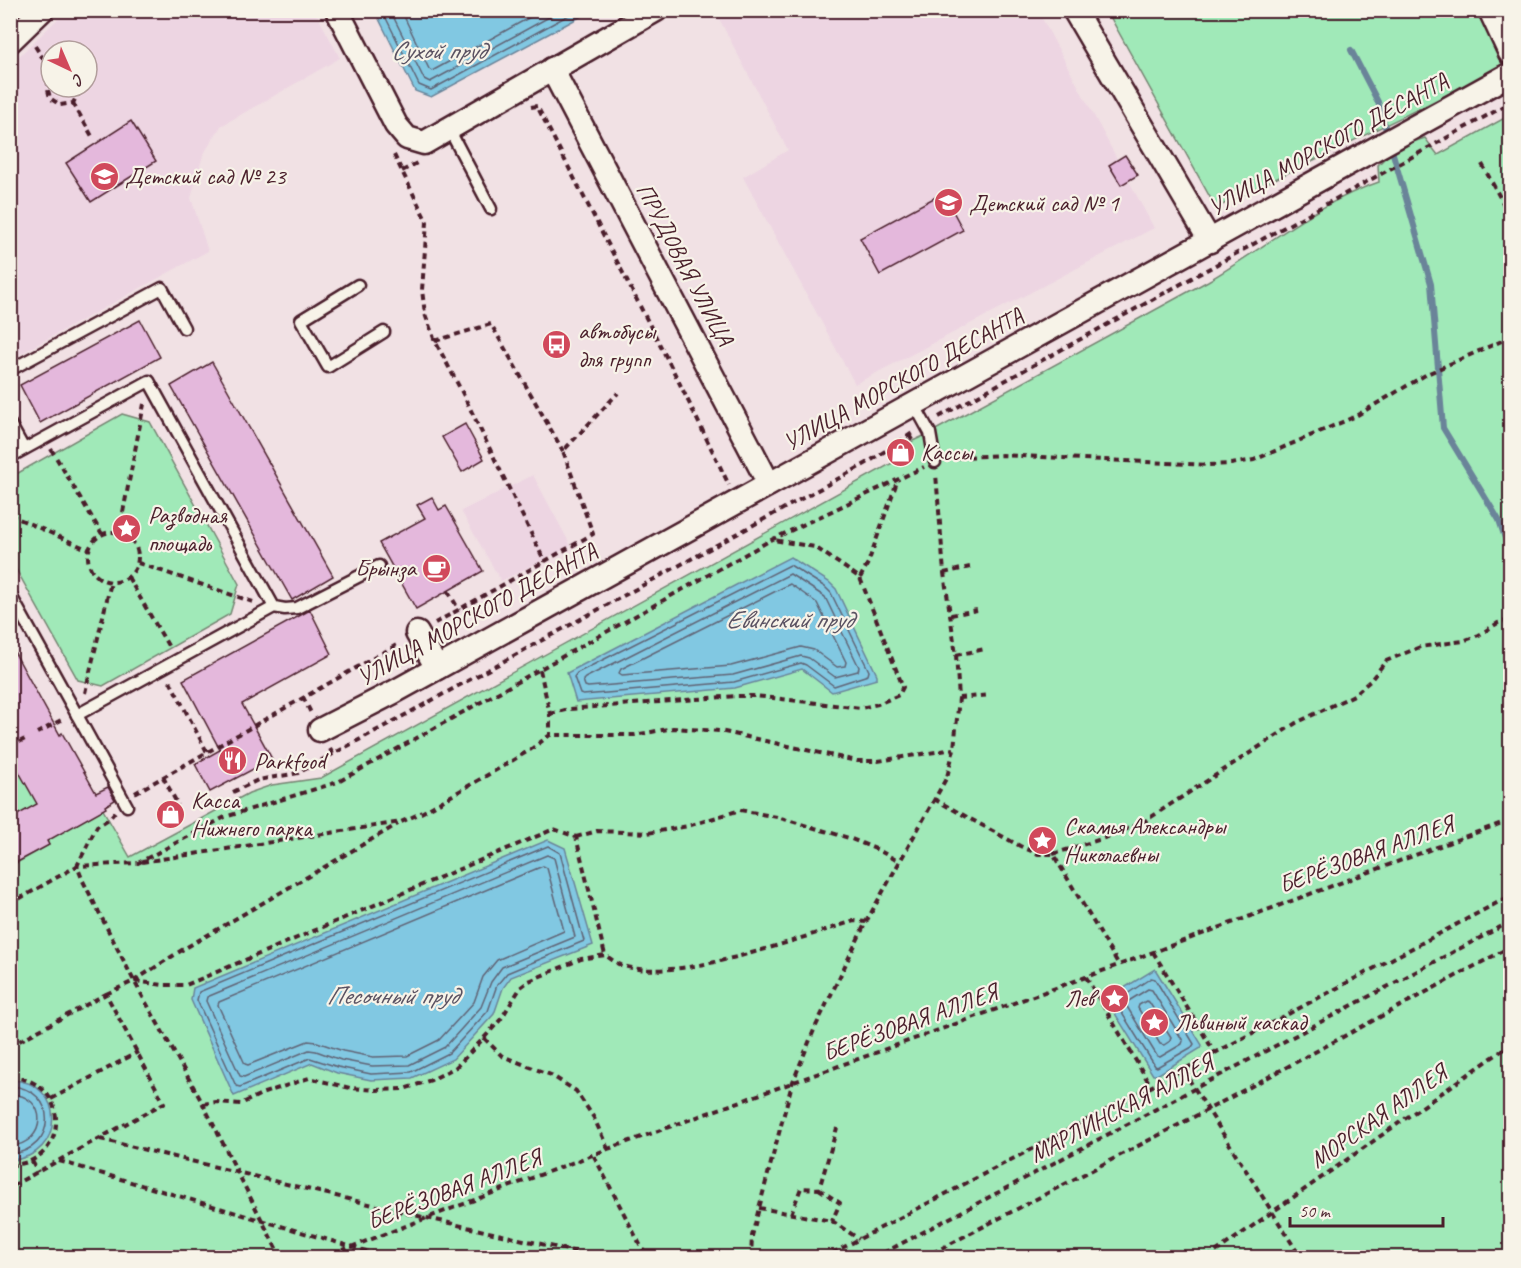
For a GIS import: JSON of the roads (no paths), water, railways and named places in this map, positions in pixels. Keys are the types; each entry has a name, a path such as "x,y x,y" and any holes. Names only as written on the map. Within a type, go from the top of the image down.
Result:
{"street":[{"path":"21,40 42,10"},
{"path":"337,10 396,125 407,138 424,143 656,10"},
{"path":"1074,10 1210,241"},
{"path":"1490,10 1510,53"},
{"name":"ПРУДОВАЯ УЛИЦА","path":"552,69 769,484"},
{"name":"УЛИЦА МОРСКОГО ДЕСАНТА","path":"320,730 437,668 1510,74"},
{"path":"417,633 437,668"}],"lane":[{"path":"449,129 491,209"},
{"path":"358,285 301,320 328,367 384,332"},
{"path":"10,370 162,288 184,328"},
{"path":"10,457 149,381 274,607"},
{"path":"914,404 930,433 935,462"},
{"path":"10,424 24,449"},
{"path":"76,715 274,607 285,609 306,604 379,566"},
{"path":"10,594 127,806"}],"water":[{"name":"Сухой пруд","path":"375,11 591,11 431,97 415,91"},
{"name":"Евинский пруд","path":"790,557 836,589 877,679 832,692 802,669 735,688 576,702 567,673"},
{"name":"Песочный пруд","path":"548,840 565,848 593,945 511,977 503,988 494,1014 453,1059 412,1078 371,1080 337,1073 312,1063 234,1096 191,1000 193,988"},
{"name":"Львиный каскад","path":"1155,969 1202,1045 1201,1048 1157,1075 1153,1075 1106,999"},
{"path":"11,1080 29,1084 42,1092 50,1105 53,1119 50,1134 42,1146 29,1156 11,1160"}],"waterway":[{"path":"1351,50 1378,102 1388,137"},
{"path":"1391,147 1431,284 1443,428 1499,520 1510,553"}],"place":[{"name":"Детский сад № 23","path":"104,176"},
{"name":"Детский сад № 1","path":"948,203"},
{"name":"автобусы для групп","path":"557,345"},
{"name":"Кассы","path":"900,452"},
{"name":"Разводная площадь","path":"127,529"},
{"name":"Брынза","path":"437,568"},
{"name":"Parkfood","path":"233,761"},
{"name":"Касса Нижнего парка","path":"170,814"},
{"name":"Скамья Александры Николаевны","path":"1043,840"},
{"name":"Лев","path":"1115,998"},
{"name":"Львиный каскад","path":"1154,1022"}]}
